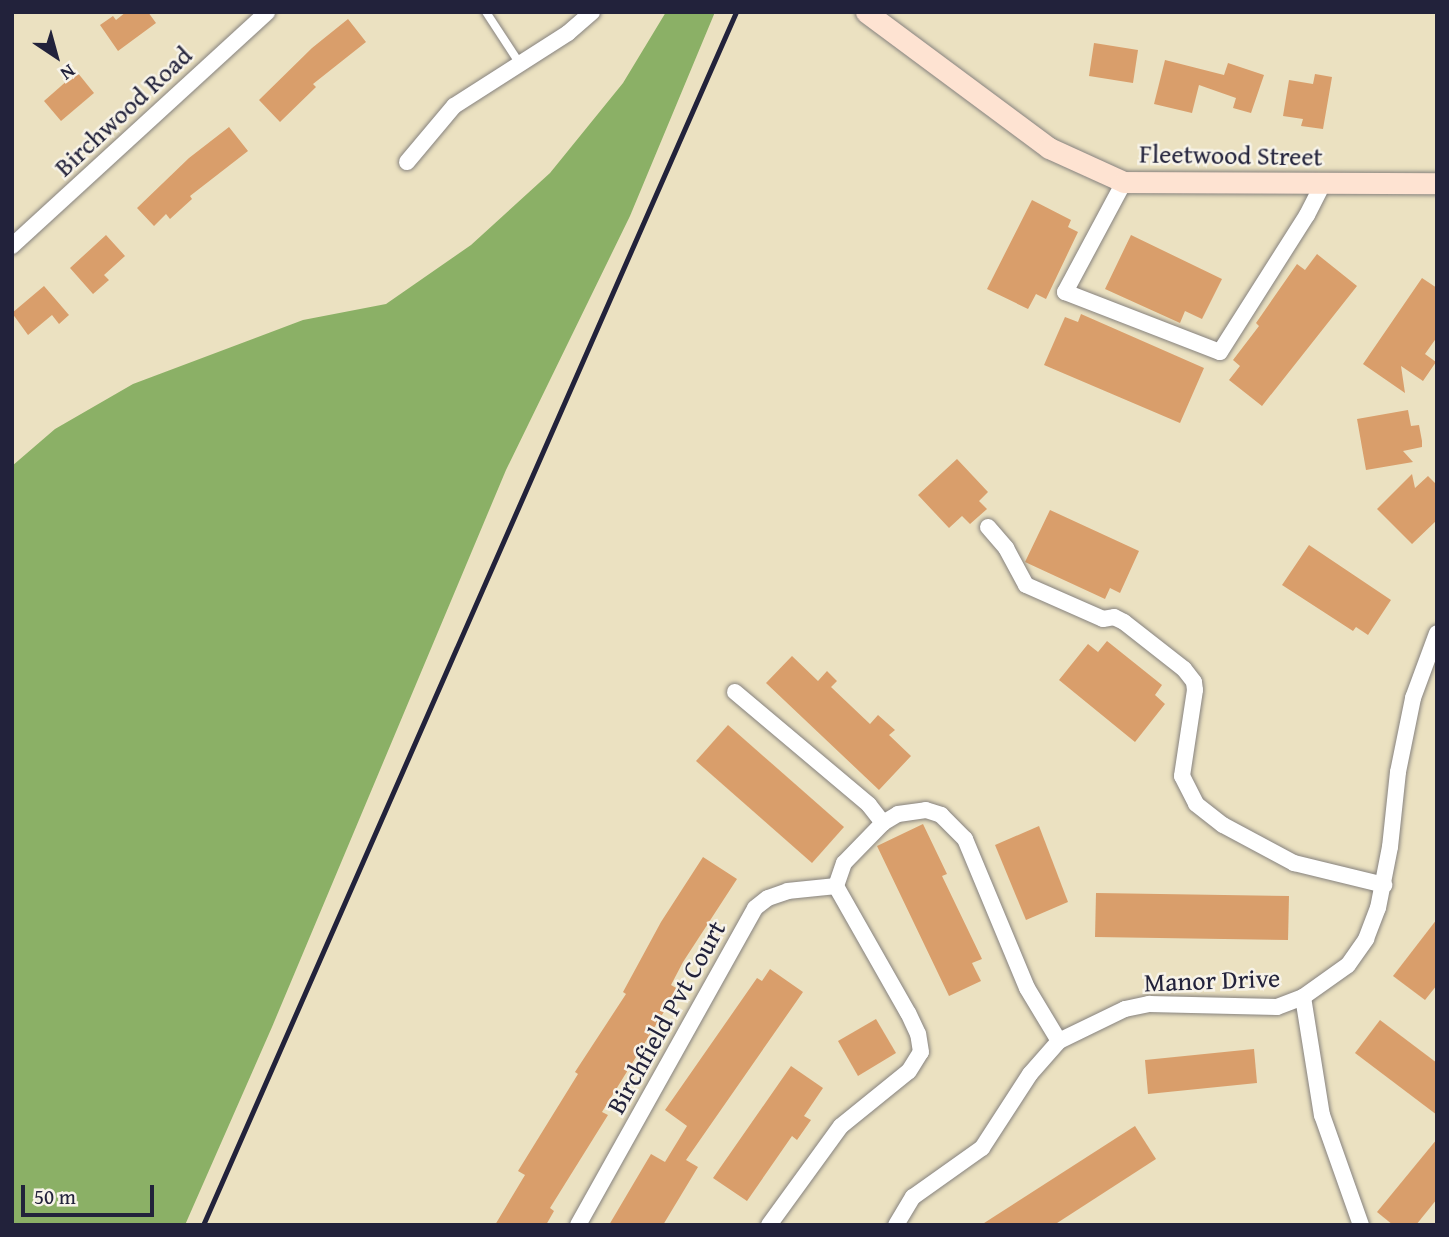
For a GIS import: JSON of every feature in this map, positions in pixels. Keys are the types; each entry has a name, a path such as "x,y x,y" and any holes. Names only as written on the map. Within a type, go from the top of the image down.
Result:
{"street":[{"name":"Birchwood Road","path":"12,246 267,12"},
{"path":"407,162 454,106 568,33 592,12"},
{"name":"Fleetwood Street","path":"866,12 1049,148 1124,181 1437,183"},
{"path":"1124,181 1065,292 1220,352 1307,215 1323,184"},
{"path":"988,527 1006,548 1026,584 1103,619 1114,617 1124,622 1184,668 1194,682 1195,690 1181,776 1196,804 1223,825 1294,863 1384,885"},
{"name":"Manor Drive","path":"897,1225 913,1197 982,1147 1030,1074 1059,1041 1125,1009 1149,1004 1277,1007 1303,997 1348,965 1366,939 1384,885 1398,772 1413,698 1437,633"},
{"path":"735,692 869,805 883,822"},
{"path":"769,1225 841,1126 909,1071 921,1052 918,1034 908,1013 836,886 844,863 883,822 898,814 926,810 941,815 965,839 1027,988 1059,1041"},
{"name":"Birchfield Pvt Court","path":"578,1225 755,908 768,898 788,891 836,886"},
{"path":"1303,997 1322,1115 1361,1225"}],"lane":[{"path":"486,12 520,64"}],"green space":[{"path":"666,12 715,12 630,216 506,470 272,1027 185,1225 12,1225 12,466 55,429 133,384 303,320 386,304 471,245 550,173 623,83"}],"building":[{"path":"126,12 148,12 156,23 118,51 100,25 113,16 116,20"},
{"path":"348,19 366,42 313,84 316,87 280,122 259,100 312,48"},
{"path":"1094,43 1138,50 1133,83 1089,76"},
{"path":"1165,60 1224,75 1228,63 1264,75 1251,113 1233,108 1236,98 1199,85 1192,113 1154,104"},
{"path":"77,72 94,93 61,121 44,101"},
{"path":"1315,74 1332,77 1323,129 1301,126 1303,119 1283,116 1289,80 1313,84"},
{"path":"229,127 248,151 190,196 192,199 170,219 166,214 154,226 137,208 189,158"},
{"path":"1032,200 1071,220 1068,227 1078,232 1046,299 1036,294 1028,309 987,289"},
{"path":"106,235 125,256 104,275 109,280 93,294 70,268"},
{"path":"1131,235 1222,279 1202,319 1185,311 1180,323 1105,289"},
{"path":"1317,254 1357,286 1262,406 1229,380 1240,366 1233,360 1259,326 1256,323 1297,264 1305,270"},
{"path":"1422,278 1437,288 1437,337 1425,354 1436,362 1423,381 1401,366 1405,393 1363,364"},
{"path":"44,286 69,315 59,324 52,315 28,335 12,313"},
{"path":"1081,314 1204,368 1180,423 1044,365 1065,317 1078,322"},
{"path":"1408,410 1411,426 1419,425 1422,441 1422,447 1403,451 1413,462 1366,470 1357,419"},
{"path":"957,459 988,492 979,501 987,509 970,524 962,516 949,528 918,495"},
{"path":"1412,474 1415,488 1428,476 1437,485 1437,520 1412,544 1377,509"},
{"path":"1050,510 1139,551 1120,593 1110,588 1105,599 1025,562"},
{"path":"1309,545 1391,600 1368,635 1356,627 1353,631 1282,585"},
{"path":"1107,641 1162,685 1155,695 1165,704 1135,742 1059,680 1088,644 1098,652"},
{"path":"792,656 818,681 827,671 837,681 831,687 870,724 878,715 895,730 889,735 911,756 879,790 766,683"},
{"path":"728,725 844,827 812,863 696,761"},
{"path":"923,824 947,874 942,876 982,959 972,963 981,981 949,996 877,846"},
{"path":"1039,826 1068,902 1026,920 995,845"},
{"path":"703,857 737,879 683,962 671,985 678,989 602,1112 608,1115 550,1208 554,1211 546,1225 495,1225 525,1175 518,1171 578,1074 575,1072 626,994 623,992 661,922"},
{"path":"1096,893 1289,896 1288,940 1095,937"},
{"path":"1437,919 1437,985 1425,1000 1393,976"},
{"path":"770,969 803,992 686,1160 698,1167 663,1225 609,1225 651,1154 665,1162 687,1126 665,1110 757,978 762,981"},
{"path":"876,1019 896,1053 858,1076 838,1041"},
{"path":"1380,1020 1437,1063 1437,1115 1355,1053"},
{"path":"1254,1049 1257,1083 1148,1094 1145,1060"},
{"path":"791,1066 823,1088 804,1116 811,1120 797,1140 792,1136 747,1201 713,1178"},
{"path":"1135,1126 1156,1159 1054,1225 981,1225"},
{"path":"1437,1139 1437,1199 1416,1225 1393,1225 1377,1212"}],"railway":[{"path":"203,1225 736,12"}]}
